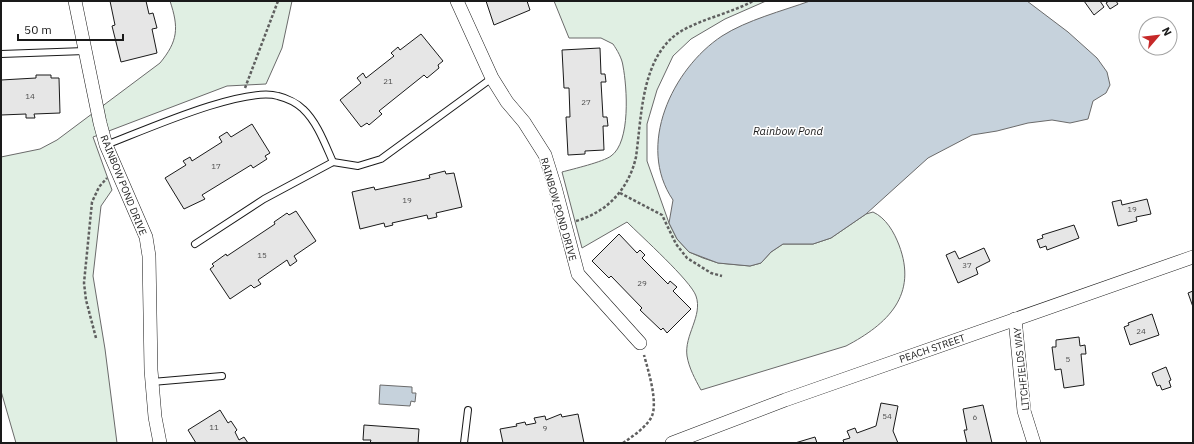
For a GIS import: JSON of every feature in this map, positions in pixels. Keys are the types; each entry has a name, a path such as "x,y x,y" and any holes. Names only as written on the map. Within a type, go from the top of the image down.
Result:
{"street":[{"name":"RAINBOW POND DRIVE","path":"75,1 100,123 106,145 146,237 149,256 152,382 155,417 160,443"},
{"name":"RAINBOW POND DRIVE","path":"457,1 492,78 507,102 524,122 545,155 580,277 640,343"},
{"name":"PEACH STREET","path":"672,443 785,400 1193,257"},
{"name":"LITCHFIELDS WAY","path":"1015,319 1024,411 1034,443"}],"lane":[{"path":"1,54 86,51"},
{"path":"195,244 264,199 333,162 358,166 381,159 492,78"},
{"path":"106,145 209,107 241,98 278,96 297,104 304,110 319,131 333,162"},
{"path":"152,382 222,376"},
{"path":"464,443 468,410"}],"path":[{"path":"241,98 278,1"},
{"path":"564,224 582,219 602,209 626,186 633,169 648,77 654,60 661,48 671,38 684,30 738,9 753,1"},
{"path":"96,338 86,300 84,283 92,202 99,187 106,179 118,172"},
{"path":"620,193 662,215 676,244 687,258 711,273 722,276"},
{"path":"623,443 646,424 654,409 654,399 640,343"}],"green space":[{"path":"170,1 292,1 282,48 266,84 227,86 93,137 112,190 101,206 93,276 105,349 117,443 16,443 1,391 1,157 40,149 57,140 160,63 170,48 175,34 175,19"},
{"path":"554,1 766,1 725,19 691,39 673,56 657,90 647,124 647,161 669,223 677,239 689,252 718,263 750,266 761,263 771,252 783,244 813,244 831,238 866,214 873,212 882,218 892,230 899,245 904,263 905,279 902,293 886,318 875,328 846,346 701,390 694,378 687,356 688,341 698,303 696,296 685,280 627,222 582,248 562,172 602,161 611,156 617,149 622,139 625,127 626,87 622,60 613,44 601,38 569,38"}],"water":[{"name":"Rainbow Pond","path":"810,1 1027,1 1068,32 1097,58 1107,72 1110,85 1106,93 1093,101 1088,119 1070,123 1052,120 1028,123 997,131 972,135 928,158 866,214 831,238 813,244 783,244 771,252 761,263 750,266 718,263 689,252 677,239 669,223 673,200 662,179 658,156 659,133 665,110 675,88 688,68 704,50 722,36 742,25"},
{"path":"380,385 412,387 412,393 416,393 415,402 411,401 410,406 379,404"}],"building":[{"path":"110,1 146,1 149,14 153,13 157,28 152,29 157,53 121,62 112,26 115,25"},
{"path":"486,1 527,1 530,10 494,25"},
{"path":"1084,1 1100,1 1104,7 1094,15"},
{"path":"1109,1 1116,1 1118,4 1110,9 1106,3"},
{"path":"421,34 443,61 438,65 439,68 427,78 424,75 379,111 382,114 369,125 367,123 361,127 340,100 361,83 357,78 363,73 366,78 394,56 391,53 398,47 400,50"},
{"path":"600,48 601,74 605,74 606,82 601,82 603,117 607,117 608,126 603,126 604,150 585,151 585,154 568,155 566,117 570,117 569,88 564,88 562,50"},
{"path":"36,75 51,75 51,78 59,78 60,113 34,114 35,118 26,118 26,114 1,115 1,80 36,78"},
{"path":"252,124 270,153 265,156 267,159 253,168 251,165 202,195 205,199 184,209 165,178 186,165 183,161 190,157 192,161 222,142 219,137 227,132 231,137"},
{"path":"445,171 446,174 454,173 462,207 436,213 437,217 428,219 427,215 392,223 393,225 385,227 384,223 360,229 352,192 374,187 375,190 430,178 429,175"},
{"path":"1147,199 1151,214 1136,217 1137,221 1118,226 1112,202 1121,200 1122,205"},
{"path":"296,211 316,241 294,256 297,261 290,266 287,260 258,280 261,284 254,288 251,285 230,299 210,269 214,266 212,264 226,254 227,256 275,224 274,222 287,213 289,215"},
{"path":"1074,225 1079,238 1047,250 1046,246 1040,248 1037,240 1043,238 1042,235"},
{"path":"619,234 637,253 640,250 645,255 642,258 668,284 670,281 677,287 673,291 691,309 667,333 663,328 661,330 640,310 642,308 611,276 609,278 592,261"},
{"path":"984,248 990,261 976,268 978,274 958,283 946,255 955,251 959,259"},
{"path":"1193,291 1193,307 1188,293"},
{"path":"1152,314 1159,335 1130,345 1124,327 1129,325 1128,323"},
{"path":"1079,337 1080,346 1085,345 1086,354 1081,354 1084,385 1064,388 1061,369 1055,370 1052,347 1056,347 1056,340"},
{"path":"1166,367 1171,380 1169,381 1171,387 1162,390 1160,385 1157,386 1152,373"},
{"path":"881,403 898,406 893,431 898,443 844,443 843,440 850,438 847,431 855,428 857,433 876,426"},
{"path":"983,405 992,443 967,443 964,430 967,430 963,409"},
{"path":"220,410 228,423 231,421 237,430 235,432 239,440 244,437 248,443 196,443 188,430"},
{"path":"561,414 562,417 578,414 584,443 503,443 500,429 517,426 516,424 525,422 526,425 536,423 534,418 545,416 546,420"},
{"path":"364,425 419,429 418,443 370,443 371,440 363,440"},
{"path":"815,437 817,443 795,443"}]}
